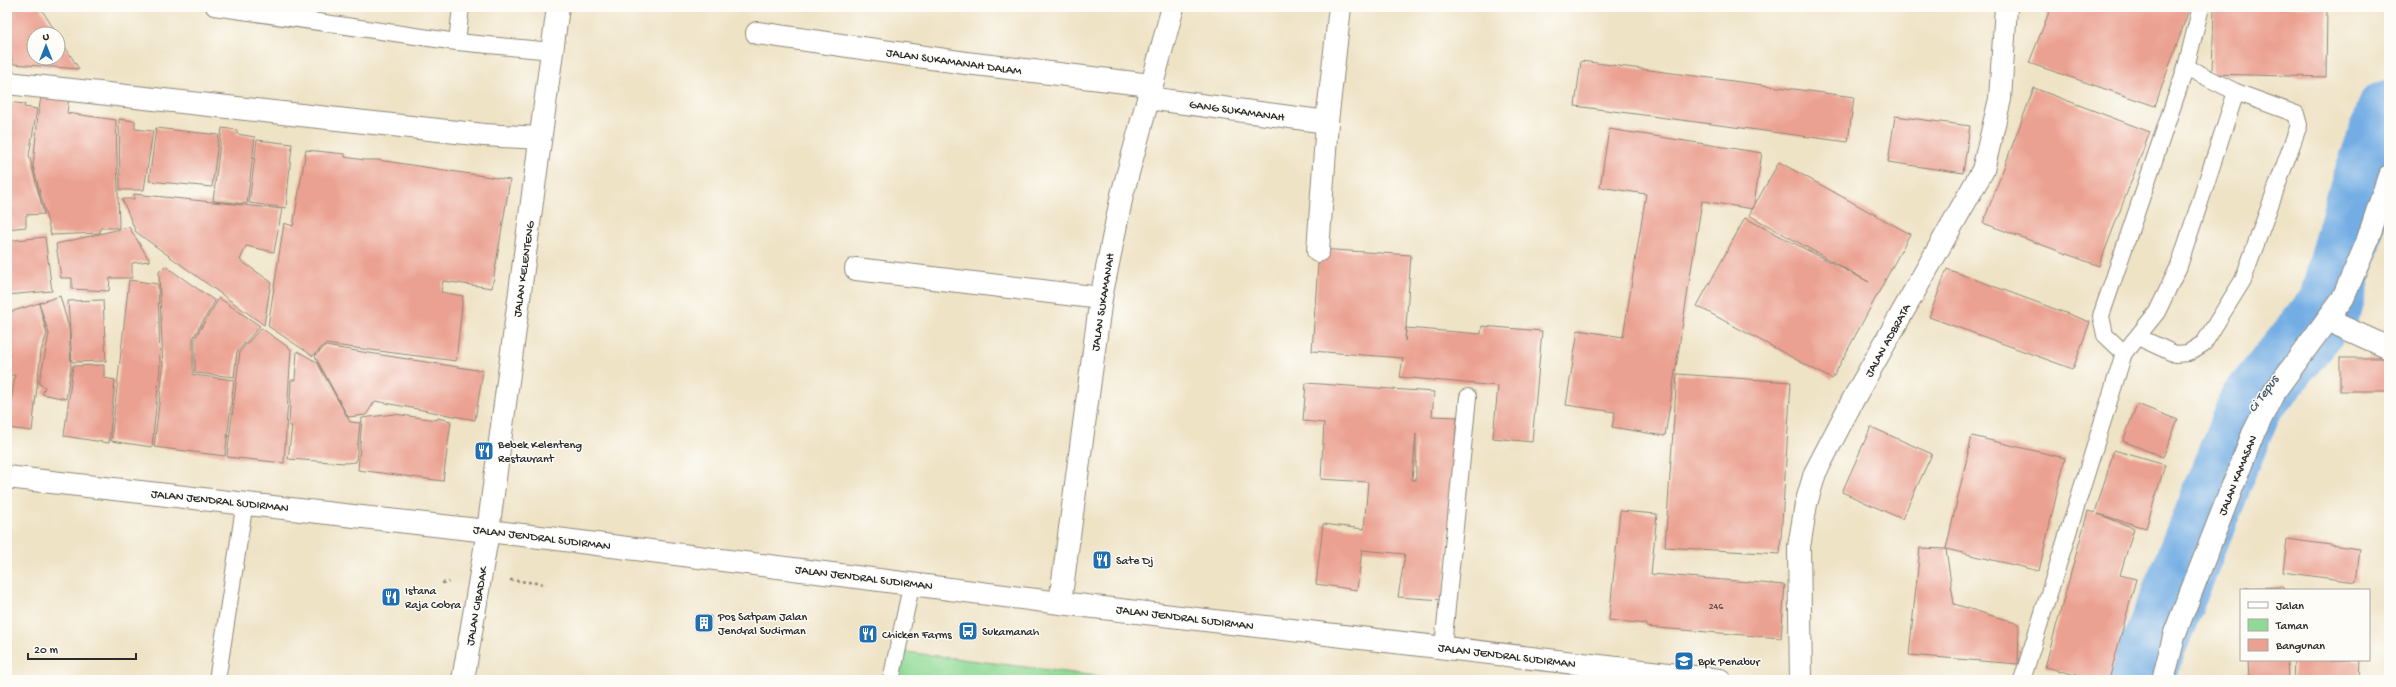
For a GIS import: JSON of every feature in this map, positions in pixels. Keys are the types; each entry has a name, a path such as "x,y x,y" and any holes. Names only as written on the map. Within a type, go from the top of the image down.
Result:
{"street":[{"name":"JALAN KELENTENG","path":"488,531 558,7"},
{"name":"JALAN SUKAMANAH","path":"1060,603 1101,298 1122,195 1173,7"},
{"path":"1318,251 1327,122 1340,7"},
{"name":"JALAN ADBRATA","path":"1801,680 1799,547 1806,504 1815,473 1859,389 1982,170 2000,99 2006,7"},
{"name":"JALAN SUKAMANAH DALAM","path":"758,33 1149,91"},
{"path":"7,83 484,135 540,138"},
{"name":"GANG SUKAMANAH","path":"1149,91 1327,122"},
{"name":"JALAN KAMASAN","path":"2163,680 2175,633 2253,434 2274,392 2346,292 2366,245 2389,176"},
{"path":"856,268 1101,298"},
{"path":"2327,320 2389,348"},
{"name":"JALAN JENDRAL SUDIRMAN","path":"7,478 245,502 912,582 1060,603 1443,647 1710,680"},
{"name":"JALAN CIBADAK","path":"463,680 488,531"}],"lane":[{"path":"214,7 458,42 552,51"},
{"path":"458,42 461,7"},
{"path":"2124,353 2105,335 2101,316 2186,67 2201,7"},
{"path":"2138,337 2175,354 2188,353 2204,343 2243,280 2299,125 2296,114 2236,92 2186,67"},
{"path":"2022,680 2124,353 2157,312 2179,266 2236,92"},
{"path":"1443,647 1468,397"},
{"path":"218,674 245,502"},
{"path":"891,680 912,582"}],"green space":[{"path":"898,651 1128,680 892,680"}],"building":[{"path":"11,7 40,7 52,26 26,26 26,65 13,64 7,37 7,9"},
{"path":"2051,7 2190,7 2155,106 2029,63"},
{"path":"2214,7 2327,7 2326,77 2212,74"},
{"path":"66,49 79,69 39,66 66,66"},
{"path":"1581,61 1854,97 1848,142 1575,106"},
{"path":"2034,88 2150,132 2099,266 1983,223"},
{"path":"42,91 69,95 67,113 116,120 119,228 100,228 100,233 51,235 33,166"},
{"path":"7,102 25,104 24,107 37,109 29,155 44,214 26,215 26,227 7,229"},
{"path":"1895,116 1970,126 1963,173 1888,162"},
{"path":"119,119 135,121 135,129 153,131 144,190 120,190"},
{"path":"156,128 219,135 212,187 149,181"},
{"path":"222,128 237,130 237,134 255,137 247,204 213,201"},
{"path":"1609,129 1762,153 1753,209 1702,201 1665,436 1612,427 1615,412 1566,405 1578,330 1623,337 1646,194 1600,187"},
{"path":"257,140 292,144 286,208 249,203"},
{"path":"306,150 345,154 345,157 364,160 378,160 510,180 492,288 443,281 441,292 463,296 456,361 325,344 313,356 268,326 284,223 293,226"},
{"path":"1779,162 1910,234 1832,379 1697,306 1745,218 1869,282 1749,215"},
{"path":"134,194 282,209 274,252 246,246 240,260 271,282 264,325 136,232 122,199 134,199"},
{"path":"129,227 150,261 132,263 132,278 110,278 109,291 72,289 72,278 61,278 56,244"},
{"path":"45,237 52,291 7,295 7,241"},
{"path":"1319,249 1411,255 1405,341 1406,328 1481,334 1482,326 1542,331 1532,442 1493,438 1498,386 1400,377 1403,358 1312,351"},
{"path":"165,266 215,301 193,338 193,375 234,380 225,456 154,447 163,369 159,272"},
{"path":"1947,269 2090,322 2073,369 1929,317"},
{"path":"129,280 158,284 160,367 152,447 111,441"},
{"path":"60,296 69,328 71,368 66,399 42,394 45,387 39,384 49,334 39,303"},
{"path":"219,298 260,326 237,352 234,377 195,373 195,338"},
{"path":"103,300 106,361 72,362 68,301"},
{"path":"39,303 47,334 41,351 32,431 7,428 15,375 8,375 10,355 7,341 7,313"},
{"path":"261,328 291,349 284,463 227,457 240,351"},
{"path":"325,346 483,371 475,420 375,401 366,415 348,417 315,356"},
{"path":"297,351 317,362 350,422 360,423 356,462 345,463 288,459 292,426 289,426 291,380 295,380"},
{"path":"2340,358 2389,358 2389,391 2340,391"},
{"path":"104,365 104,378 115,380 109,443 64,436 73,366"},
{"path":"1677,374 1791,382 1780,554 1665,547"},
{"path":"1306,383 1434,392 1432,416 1457,417 1443,600 1398,597 1405,554 1362,550 1357,590 1316,584 1323,524 1364,529 1368,482 1321,479 1324,423 1303,421","holes":["1416,433 1416,480 1412,480"]},
{"path":"2137,404 2178,420 2163,457 2123,441"},
{"path":"394,414 437,420 438,418 451,421 443,481 358,470 362,418"},
{"path":"1871,427 1932,454 1902,519 1842,492"},
{"path":"1972,436 2065,458 2039,571 1946,549"},
{"path":"2114,450 2165,465 2146,528 2098,514 2134,528 2120,575 2136,579 2109,680 2095,680 2045,667 2088,511 2095,513"},
{"path":"1620,511 1657,514 1651,574 1785,585 1781,638 1646,627 1646,624 1609,620"},
{"path":"2287,539 2360,549 2356,582 2283,572"},
{"path":"1920,548 1946,549 1954,604 2019,624 2018,664 1909,655"},
{"path":"2284,587 2284,589 2245,589"},
{"name":"Pos Satpam Jalan Jendral Sudirman","path":"697,615 711,616 710,631 696,630"},
{"path":"2248,661 2287,661 2288,680 2249,680"},
{"path":"2294,661 2361,661 2360,680 2293,680"}],"waterway":[{"name":"Ci Tepus","path":"2140,680 2250,405 2330,306 2359,198 2389,112"}],"place":[{"name":"Bebek Kelenteng Restaurant","path":"484,451"},
{"name":"Sate Dj","path":"1102,560"},
{"name":"Istana Raja Cobra","path":"391,597"},
{"name":"Pos Satpam Jalan Jendral Sudirman","path":"704,623"},
{"name":"Sukamanah","path":"968,631"},
{"name":"Chicken Farms","path":"868,634"},
{"name":"Bpk Penabur","path":"1684,661"}]}
